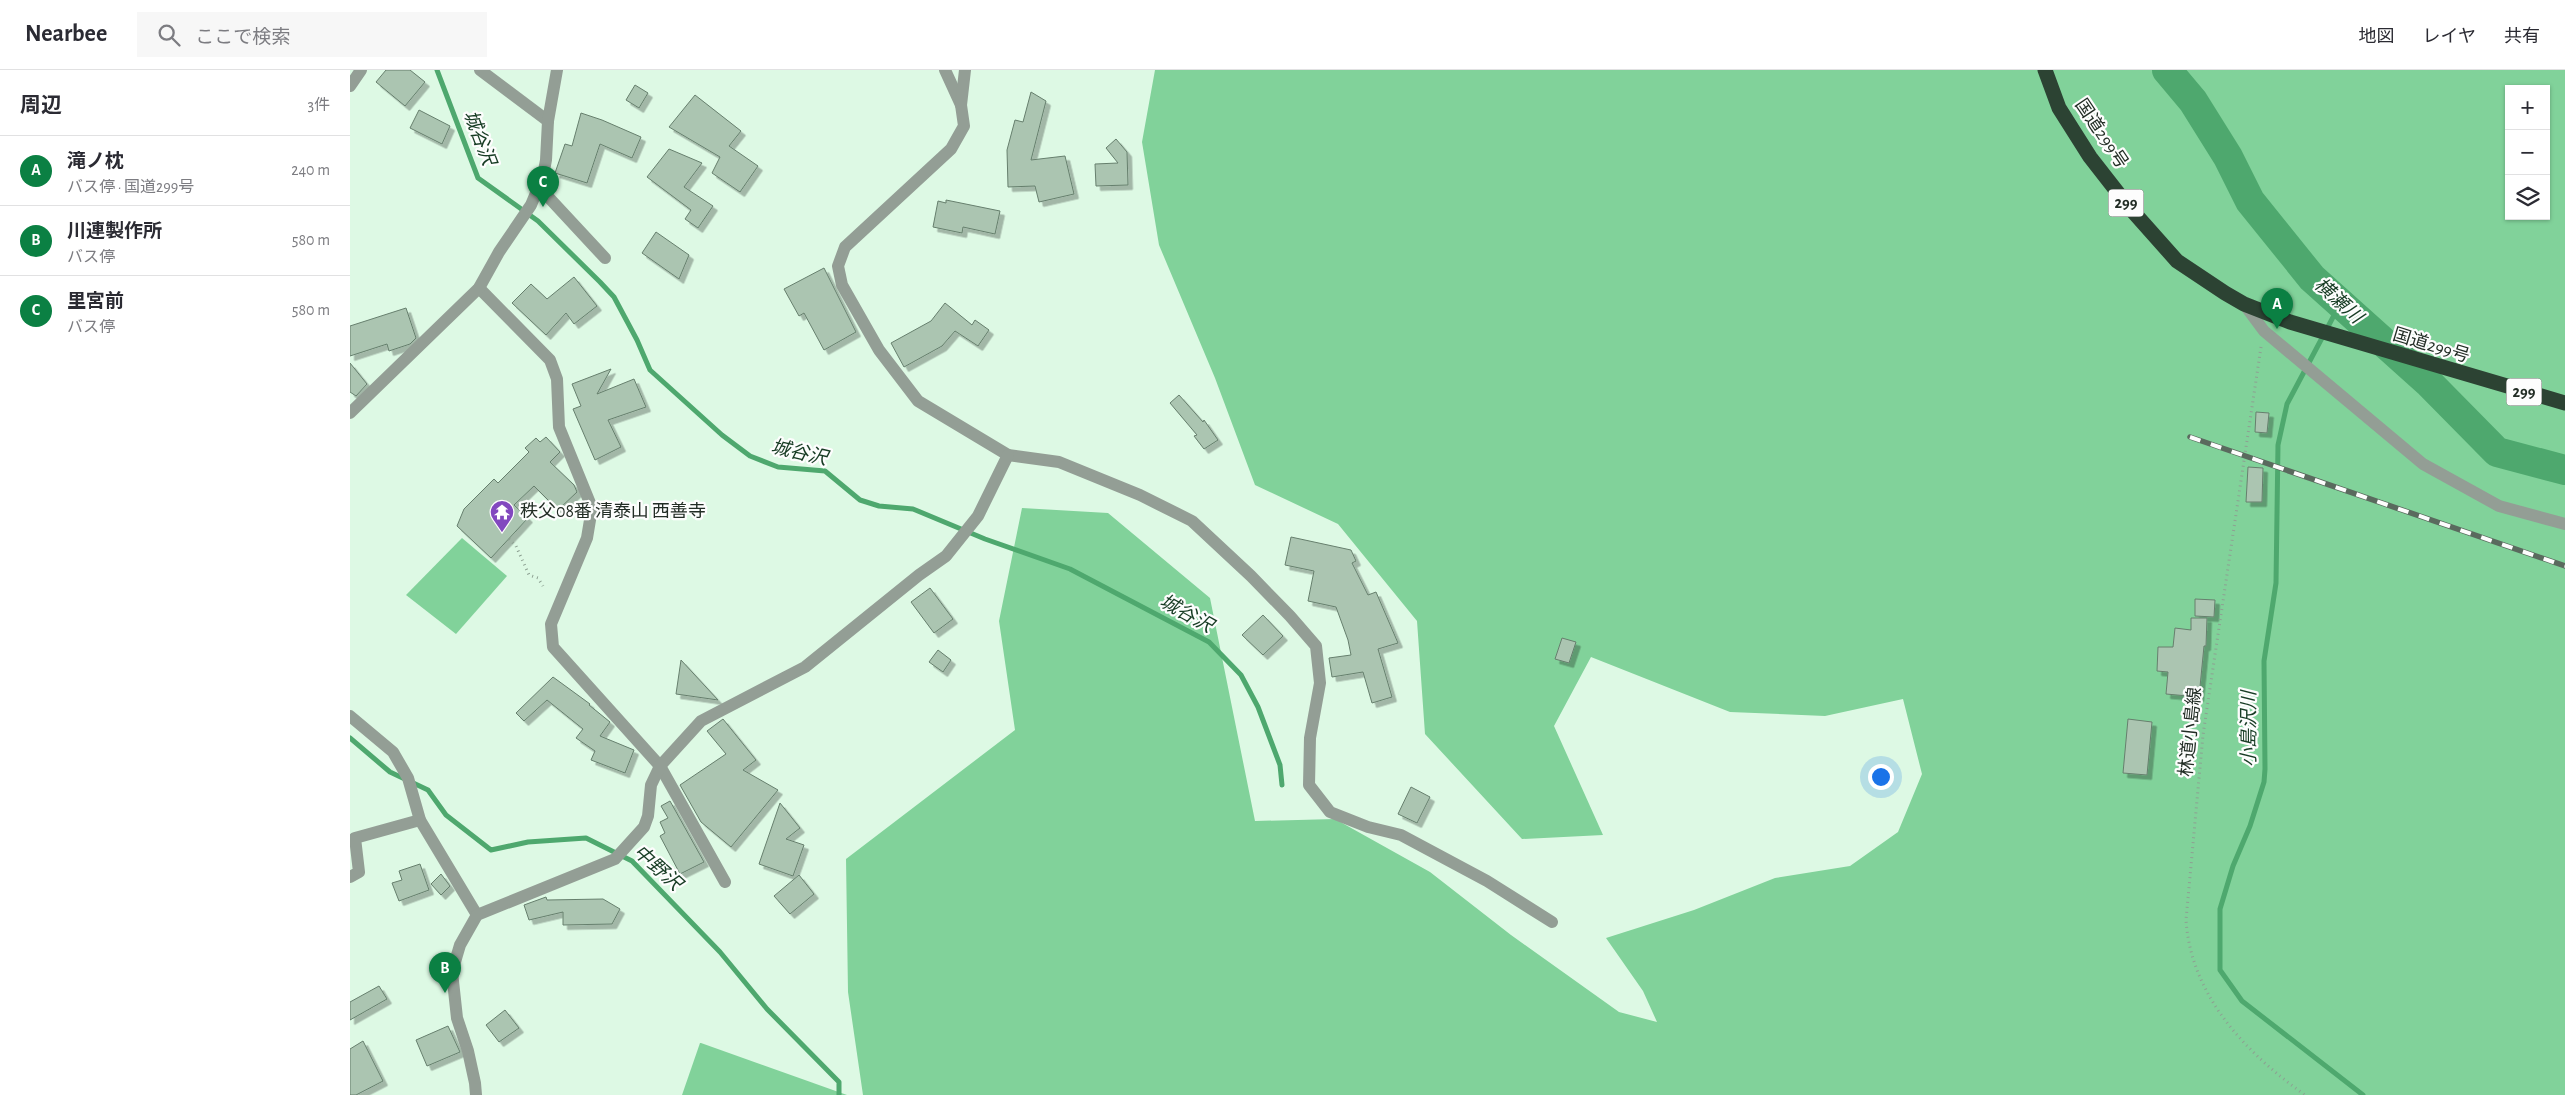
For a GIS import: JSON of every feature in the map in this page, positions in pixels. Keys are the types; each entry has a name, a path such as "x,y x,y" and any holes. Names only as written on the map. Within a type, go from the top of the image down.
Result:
{"highway":[{"name":"国道299号","path":"2045,70 2060,108 2074,132 2090,157 2129,207 2177,261 2244,304 2290,322 2482,381 2565,403"}],"street":[{"path":"350,86 361,70"},
{"path":"480,70 548,122"},
{"path":"350,413 479,288 520,221 532,205 546,160 548,122 557,70"},
{"path":"945,70 961,104"},
{"path":"965,70 961,104 964,126 951,149 845,247 838,266 842,285 879,350 918,401 1006,459 1059,462 1140,495 1192,522 1251,576 1316,646 1320,683 1310,738 1309,785 1330,812 1368,827 1401,835 1487,881 1552,922"},
{"path":"539,187 605,258"},
{"path":"479,288 550,360 557,379 559,427 592,508 587,538 551,624 553,647 660,766 725,882"},
{"path":"2244,304 2264,331 2423,464 2499,506 2565,524"},
{"path":"476,1095 468,1051 457,1018 452,972 460,945 477,915 615,859 644,827 648,816 651,784 660,766 701,721 805,667 919,575 946,556 978,516 1006,459"},
{"path":"350,716 393,752 408,778 420,820 477,915"},
{"path":"350,877 359,872 355,838 420,820"}],"path":[{"name":"林道小島線","path":"2264,331 2203,735 2186,920 2187,942 2203,987 2220,1015 2247,1046 2306,1095"},
{"path":"509,539 516,546 529,575 538,578 543,586"}],"green space":[{"path":"1155,70 2565,70 2565,1095 863,1095 848,992 846,859 1015,730 999,621 1022,508 1108,513 1210,598 1255,821 1335,819 1430,872 1511,935 1619,1012 1657,1022 1643,991 1606,938 1694,910 1775,878 1850,866 1898,832 1922,774 1903,699 1825,716 1730,712 1591,657 1554,726 1603,835 1522,839 1425,734 1417,621 1338,524 1255,485 1215,378 1159,245 1142,142"},
{"path":"462,538 507,576 456,634 406,595"},
{"path":"701,1043 847,1095 682,1095"}],"building":[{"path":"386,70 410,70 425,82 405,106 376,82"},
{"path":"635,85 648,93 639,108 626,100"},
{"path":"1031,92 1046,101 1031,160 1065,156 1074,194 1039,202 1035,186 1008,187 1007,150 1015,120 1023,122"},
{"path":"695,95 741,131 729,146 758,166 740,192 712,173 720,157 669,127"},
{"path":"419,110 450,126 442,144 410,128"},
{"path":"581,113 641,137 632,158 600,144 587,183 555,173 565,144 572,146"},
{"path":"1116,139 1127,152 1128,185 1096,186 1095,164 1118,163 1106,148"},
{"path":"669,149 702,163 684,187 713,206 698,228 685,219 691,210 647,177"},
{"path":"946,200 1000,211 995,234 963,227 962,233 933,227 938,201 946,203"},
{"path":"656,232 689,255 679,279 642,253"},
{"path":"824,268 856,332 824,350 804,313 799,316 784,289"},
{"path":"574,277 597,306 574,324 566,313 546,335 512,303 531,284 547,299"},
{"path":"945,303 972,325 975,320 989,330 978,346 955,331 942,346 904,367 891,343 931,321"},
{"path":"406,308 416,338 410,344 389,351 387,344 350,356 350,326"},
{"path":"350,363 367,384 356,396 350,392"},
{"path":"611,369 597,394 634,379 646,407 608,420 621,447 595,460 573,409 581,406 572,384"},
{"path":"1179,395 1203,422 1204,420 1218,440 1204,449 1194,436 1197,435 1170,403"},
{"path":"2256,412 2269,413 2267,433 2255,432"},
{"path":"546,437 560,452 550,462 574,485 577,492 558,510 534,486 514,505 528,518 491,558 457,526 464,509 494,479 498,483 529,452 525,448 536,438 540,442"},
{"path":"2248,467 2263,468 2262,502 2246,502"},
{"path":"1291,537 1351,550 1356,561 1352,563 1368,595 1376,592 1398,643 1378,649 1392,697 1372,703 1363,672 1332,677 1329,658 1351,655 1348,640 1336,607 1308,601 1314,571 1285,565"},
{"path":"930,588 953,619 934,633 911,602"},
{"path":"2195,599 2215,600 2214,617 2195,616"},
{"path":"1263,615 1283,636 1263,655 1242,635"},
{"path":"2191,618 2207,618 2206,646 2204,646 2199,697 2166,694 2168,672 2157,671 2158,647 2173,647 2175,628 2191,630"},
{"path":"1562,638 1576,642 1569,663 1555,659"},
{"path":"938,650 951,660 943,672 929,662"},
{"path":"681,660 718,700 676,694"},
{"path":"553,677 590,704 610,722 600,736 634,750 625,773 591,760 595,751 576,738 583,729 547,700 524,721 516,713"},
{"path":"723,719 756,760 743,770 778,790 731,847 701,822 680,785 726,754 707,731"},
{"path":"2128,719 2152,722 2147,775 2123,773"},
{"path":"1411,787 1430,797 1417,823 1398,814"},
{"path":"670,801 704,862 680,874 660,836 665,833 660,822 668,818 661,806"},
{"path":"780,803 800,828 786,839 804,845 793,876 759,864"},
{"path":"420,864 429,890 399,901 392,883 402,880 399,871"},
{"path":"441,874 450,886 441,895 431,884"},
{"path":"799,875 814,894 790,914 774,896"},
{"path":"546,897 547,900 603,899 620,909 612,924 563,925 563,912 529,920 524,905"},
{"path":"379,986 387,999 350,1020 350,1002"},
{"path":"505,1010 519,1028 499,1042 486,1025"},
{"path":"448,1026 460,1052 427,1066 416,1040"},
{"path":"363,1041 383,1081 356,1095 350,1095 350,1049"}],"waterway":[{"name":"城谷沢","path":"437,70 478,178 538,221 600,282 614,297 637,340 650,370 722,435 750,456 778,467 825,471 860,500 879,506 913,509 985,539 1070,569 1209,642 1241,675 1258,707 1280,765 1282,785"},
{"name":"小島沢川","path":"2167,70 2193,101 2228,157 2250,201 2312,278 2428,382 2497,452 2565,470"},
{"name":"小島沢川","path":"2340,304 2287,404 2278,445 2276,583 2264,661 2264,782 2250,826 2233,866 2220,909 2220,970 2242,1001 2363,1095"},
{"name":"中野沢","path":"350,738 390,772 428,790 446,815 491,850 528,842 586,838 632,861 720,952 767,1009 839,1082 839,1095"}],"railway":[{"path":"2190,437 2565,566"}],"place":[{"name":"里宮前","path":"543,207"},
{"name":"滝ノ枕","path":"2277,329"},
{"name":"秩父08番 清泰山 西善寺","path":"502,533"},
{"name":"川連製作所","path":"445,993"}],"water label":[{"name":"横瀬川","path":"2338,301"}]}
